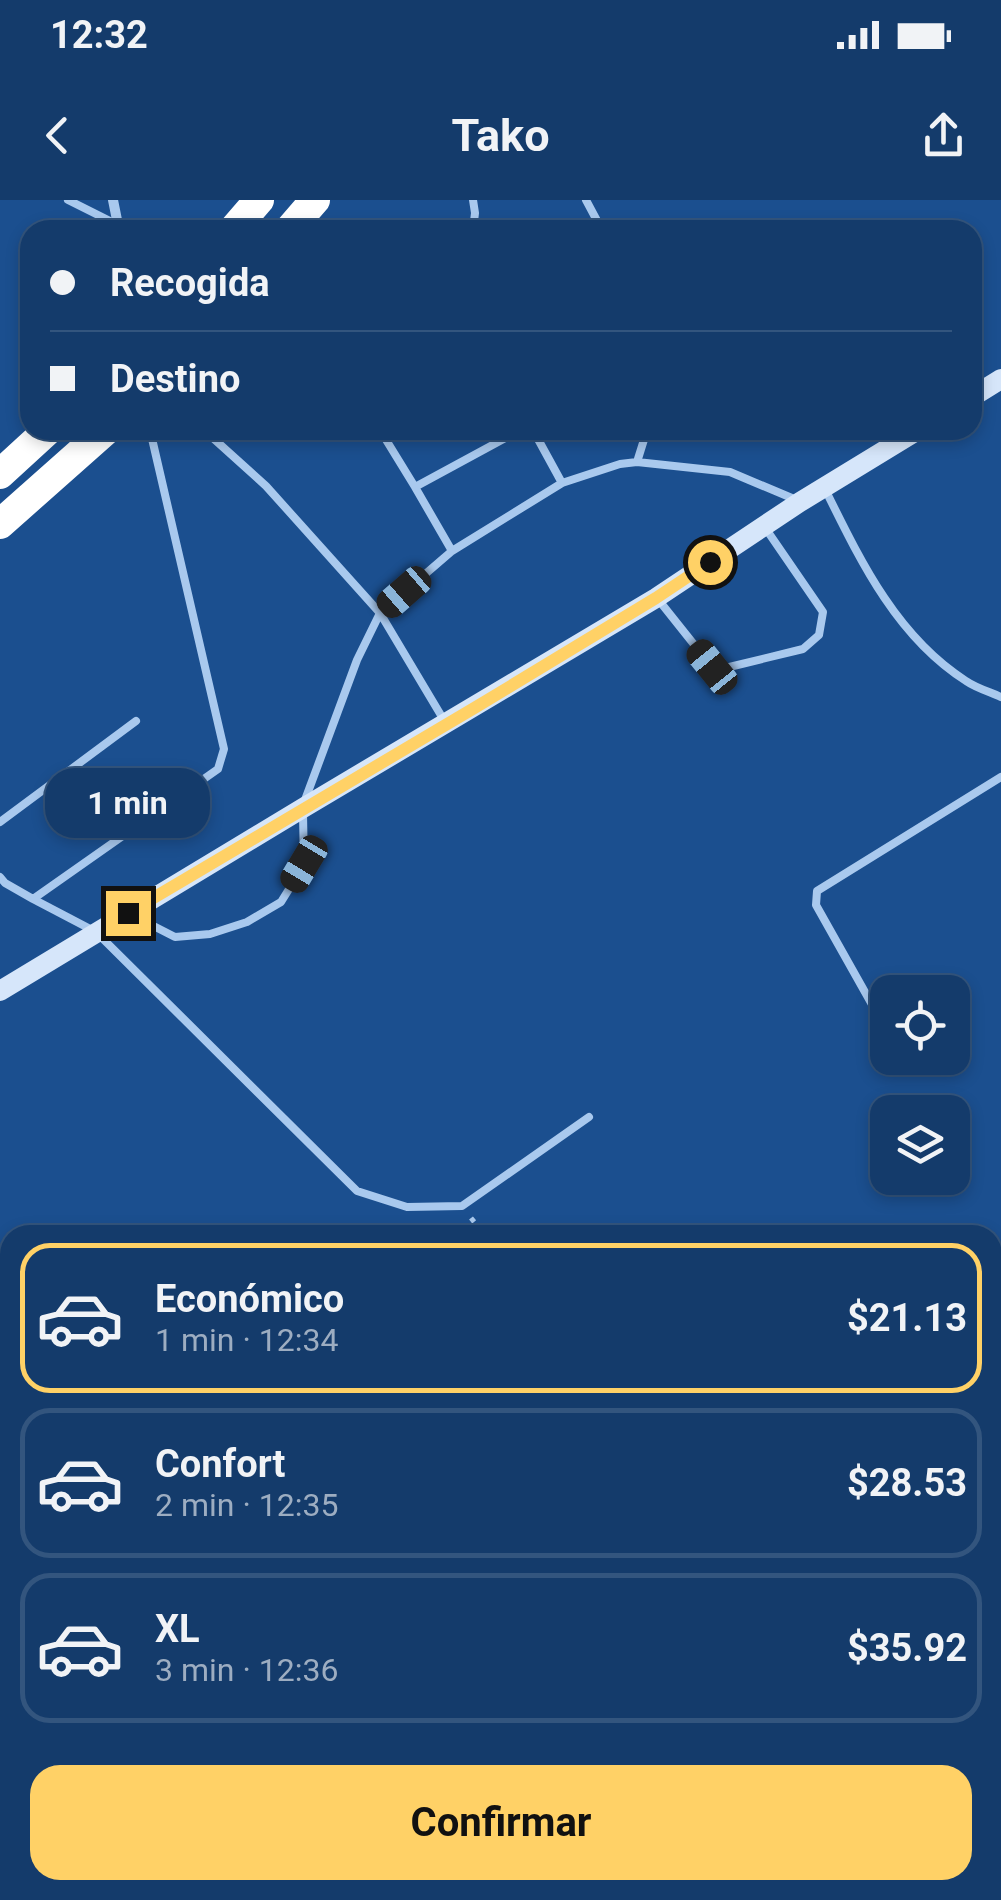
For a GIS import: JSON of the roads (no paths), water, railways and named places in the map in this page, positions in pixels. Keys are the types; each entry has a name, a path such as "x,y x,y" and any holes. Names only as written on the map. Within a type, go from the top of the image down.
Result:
{"highway":[{"path":"242,220 260,200"},
{"path":"298,220 315,200"},
{"path":"0,474 37,440"},
{"path":"0,524 95,440"}],"main road":[{"path":"0,992 656,598 902,440"}],"lane":[{"path":"68,200 104,220"},
{"path":"33,898 218,770 224,749 152,440"},
{"path":"215,440 266,486 380,613 446,725"},
{"path":"386,440 452,551"},
{"path":"415,487 502,440"},
{"path":"539,440 562,483"},
{"path":"636,462 644,440"},
{"path":"128,913 176,938 210,934 247,922 281,902 304,864 303,808 357,660 380,613 452,551 562,483 636,462 730,472 800,502"},
{"path":"824,487 862,565 890,608 929,652 968,682 1001,697"},
{"path":"656,598 712,667 722,669 803,648 819,635 823,612 763,526"},
{"path":"0,822 136,721"},
{"path":"870,1001 816,905 817,891 1001,777"},
{"path":"0,877 5,884 96,932 357,1191 407,1208 462,1206 589,1117"}]}
